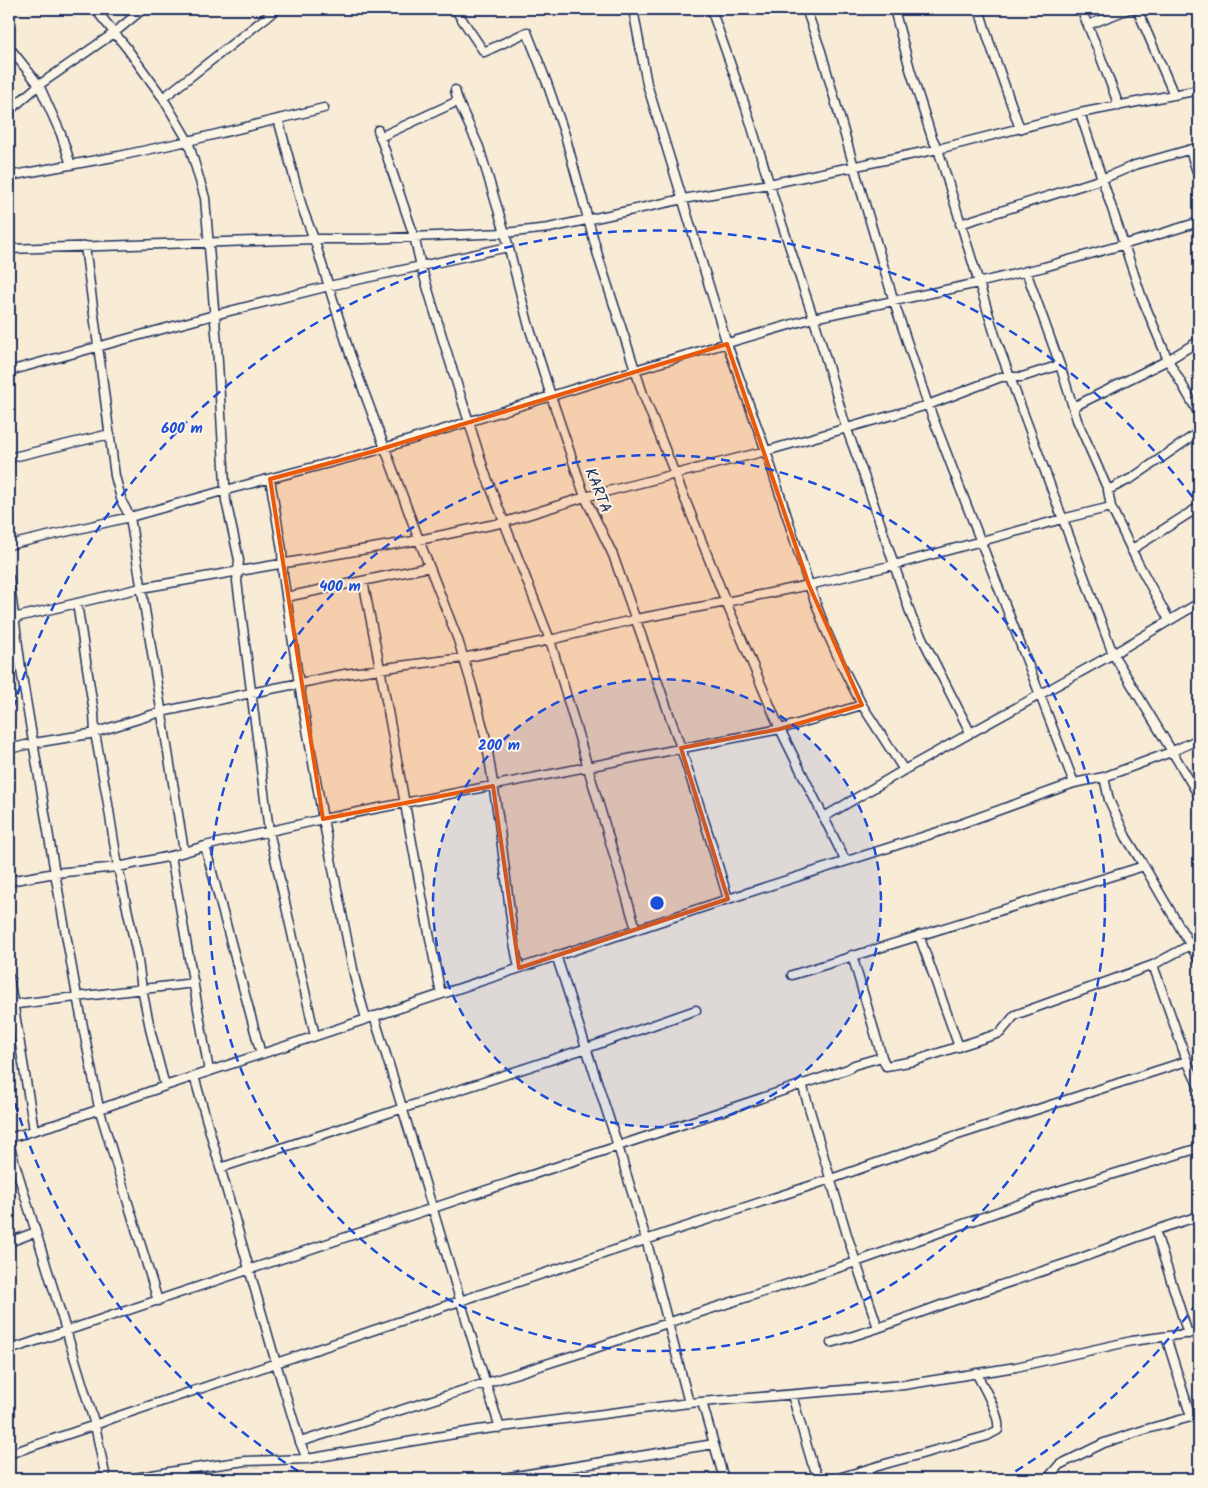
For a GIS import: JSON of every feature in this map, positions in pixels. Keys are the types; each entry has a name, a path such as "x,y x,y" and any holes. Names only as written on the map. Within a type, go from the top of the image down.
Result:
{"street":[{"path":"95,9 163,98 188,141 205,198 226,501 240,560 237,581 269,831 315,1036"},
{"path":"9,111 39,85 114,33 143,9"},
{"path":"163,98 277,9"},
{"path":"455,9 484,52 527,32 565,135 599,259 643,394 726,602 780,728 845,860"},
{"path":"633,9 647,84 727,344 766,451 809,585 832,643 862,705 904,770"},
{"path":"710,9 746,108 846,427 912,618 970,732"},
{"path":"806,9 821,51 894,302 928,405 1074,782"},
{"path":"894,9 910,69 932,138 938,149 998,346 1113,654 1199,796"},
{"path":"979,9 988,41 1020,129"},
{"path":"1081,9 1119,106"},
{"path":"1088,25 1129,9"},
{"path":"1137,9 1174,95"},
{"path":"9,47 39,85 61,134 71,165"},
{"name":"KARTA","path":"455,90 458,101 479,147 505,233 528,323 585,497 613,555 682,748 728,899"},
{"path":"9,249 366,239 505,233 549,228 683,199 854,167 938,149 1080,114 1199,90"},
{"path":"458,101 379,134 414,236 421,266 485,473 550,640 636,929"},
{"path":"9,176 188,141 324,108"},
{"path":"1080,114 1142,298 1168,360 1199,414"},
{"path":"278,119 303,210 350,354 458,640 486,739 519,968"},
{"path":"960,224 1102,179 1135,165 1199,147"},
{"path":"1190,150 1199,178"},
{"path":"9,545 130,517 386,448 635,370 813,318 978,283 1124,245 1199,222"},
{"path":"85,246 115,476 122,502 130,517 184,851"},
{"path":"9,371 329,286 508,247"},
{"path":"1026,271 1073,407 1108,490 1111,507 1131,550 1169,620"},
{"path":"1073,407 1168,360 1199,341"},
{"path":"11,618 141,588 419,540 504,522 585,497 766,451 928,405 1001,378 1022,377 1060,365"},
{"path":"1108,490 1132,478 1199,432"},
{"path":"9,458 110,434"},
{"path":"270,479 299,684 323,819 355,979 366,1019"},
{"path":"9,749 95,733 161,712 251,693 381,669 463,658 550,640 636,619 809,585 894,565 1062,518 1111,507"},
{"path":"1131,550 1199,507"},
{"path":"286,597 429,567"},
{"path":"9,578 11,618 77,996 99,1108 158,1301"},
{"path":"363,581 441,994"},
{"path":"77,603 94,713 95,733 118,867 151,1033 165,1086"},
{"path":"824,817 970,732 1113,654 1199,603"},
{"path":"9,881 55,873 118,867 323,819 780,728 862,705"},
{"path":"9,1138 556,955 845,860 941,831 1074,782 1104,777 1171,752 1199,739"},
{"path":"1104,777 1110,800 1126,837 1199,960"},
{"path":"205,846 261,1054"},
{"path":"171,856 209,1071"},
{"path":"792,975 1144,866"},
{"path":"919,935 959,1047"},
{"path":"852,955 886,1066 914,1061 1000,1032 1015,1015 1153,965 1190,945"},
{"path":"556,955 618,1146 646,1240 689,1403"},
{"path":"1153,965 1187,1061 1199,1088"},
{"path":"9,977 11,1005 34,1130"},
{"path":"11,1005 194,983"},
{"path":"220,1168 587,1048 696,1010"},
{"path":"374,1016 500,1428"},
{"path":"9,1350 882,1057"},
{"path":"9,1454 95,1426 122,1414 460,1301 1187,1061"},
{"path":"194,1076 276,1363 307,1459"},
{"path":"802,1084 878,1328"},
{"path":"9,1144 95,1426 106,1479"},
{"path":"300,1442 486,1384 856,1262 1054,1192 1199,1148"},
{"path":"831,1343 1199,1216"},
{"path":"1155,1230 1188,1334"},
{"path":"9,1242 36,1232"},
{"path":"129,1479 245,1461 307,1459 500,1428 689,1403 904,1385 1016,1367 1132,1341 1199,1332"},
{"path":"1047,1479 1059,1465 1104,1443 1147,1429 1195,1417 1166,1337"},
{"path":"835,1479 987,1436 998,1430 1000,1424 976,1373"},
{"path":"792,1395 812,1463 820,1479"},
{"path":"702,1402 724,1479"},
{"path":"497,1479 714,1444"}],"highlighted area":[{"path":"727,344 809,585 862,705 780,729 681,748 728,899 519,968 493,786 323,819 270,479 371,452"}]}
